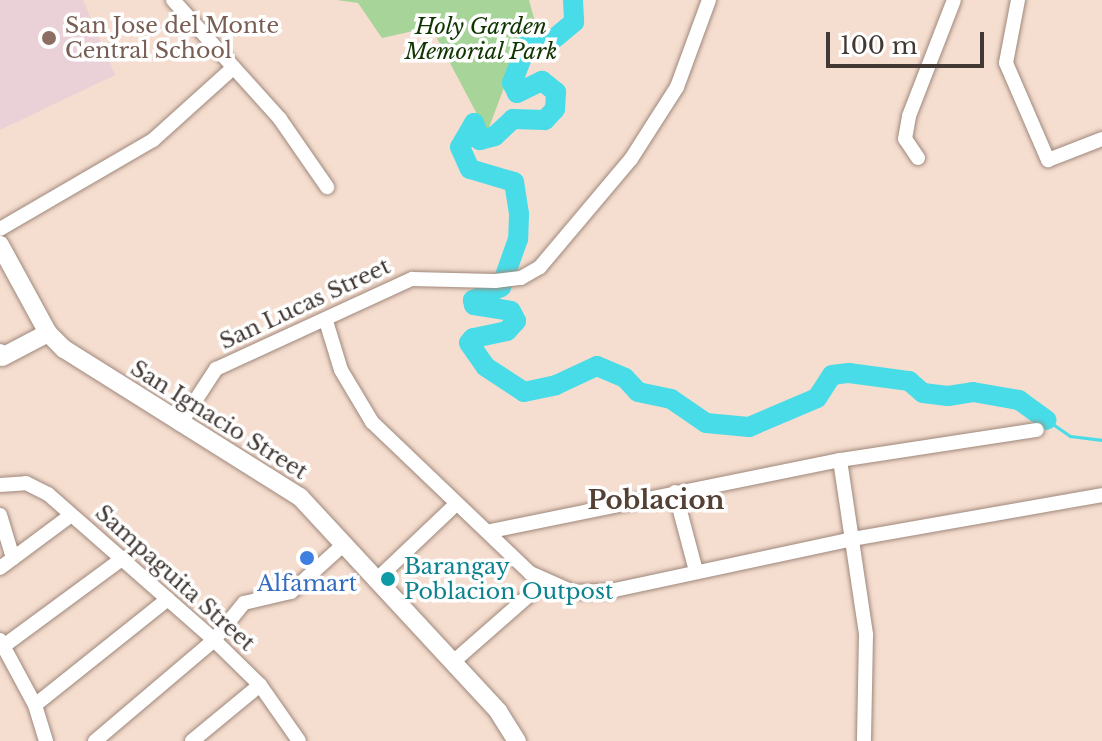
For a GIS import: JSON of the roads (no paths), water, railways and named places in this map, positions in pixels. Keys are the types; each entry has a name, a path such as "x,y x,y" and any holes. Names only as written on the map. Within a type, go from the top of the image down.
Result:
{"main road":[{"name":"San Ignacio Street","path":"0,245 48,333 73,357 283,484 453,662 517,741"},
{"path":"1,356 48,333"}],"street":[{"path":"173,0 301,146 327,187"},
{"name":"San Lucas Street","path":"180,424 216,369 412,279 504,280 540,267 631,159 677,87 709,0"},
{"path":"918,158 905,139 909,116 954,0"},
{"path":"1018,0 1006,63 1048,160 1102,139"},
{"path":"0,229 153,140 233,68"},
{"path":"326,321 341,370 372,422 455,505 491,531 544,582 592,594 853,539 1102,495"},
{"path":"491,531 840,460 1037,430"},
{"path":"840,460 866,635 864,741"},
{"name":"Sampaguita Street","path":"0,485 36,486 123,558 260,685 299,741"},
{"path":"675,492 696,571"},
{"path":"375,581 455,505"},
{"path":"0,515 13,558"},
{"path":"0,568 71,515"},
{"path":"95,741 214,640 244,603 291,592 343,545"},
{"path":"46,741 35,705 2,642 123,558"},
{"path":"453,662 544,582"},
{"path":"35,705 168,599"},
{"path":"192,741 260,685"}],"waterway":[{"path":"573,0 574,22 551,41 528,42 512,83 517,93 542,81 556,92 555,109 545,120 513,119 495,136 480,140 474,123 460,147 470,169 514,182 519,215 518,239 501,287 473,300 474,305 511,311 516,321 507,331 473,338 469,343 486,367 524,392 556,385 597,366 625,378 638,392 671,399 706,423 749,427 817,398 832,375 849,373 909,381 923,393 948,396 973,392 1019,400 1047,420"},
{"path":"1047,420 1070,436 1102,440"}],"place":[{"name":"San Jose del Monte Central School","path":"49,38"},
{"name":"Alfamart","path":"307,558"},
{"name":"Barangay Poblacion Outpost","path":"388,579"}],"district":[{"name":"Poblacion","path":"656,501"}],"park label":[{"name":"Holy Garden Memorial Park","path":"481,38"}]}
